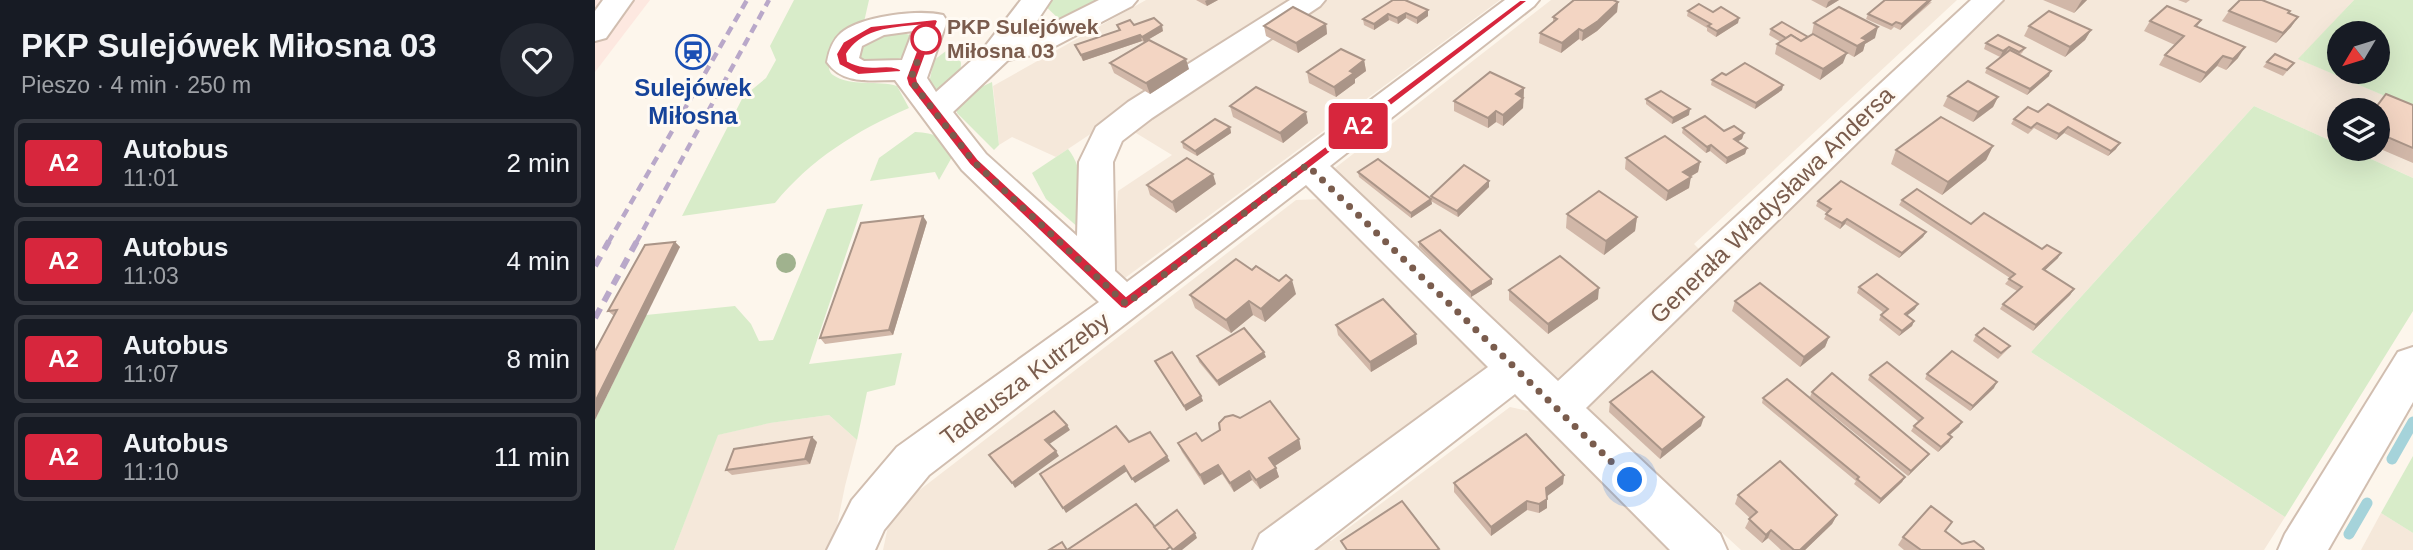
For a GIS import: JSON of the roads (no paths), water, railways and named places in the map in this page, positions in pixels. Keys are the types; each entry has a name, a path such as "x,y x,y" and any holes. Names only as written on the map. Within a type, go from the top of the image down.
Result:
{"street":[{"path":"595,33 618,0"},
{"path":"933,110 961,90 1000,52 1036,0"},
{"path":"1000,52 1031,46 1122,0"},
{"path":"1111,289 1096,162 1108,135 1140,110 1310,0"},
{"name":"Tadeusza Kutrzeby","path":"851,550 868,514 913,461 1111,289 1307,165 1524,0"},
{"name":"Generała Władysława Andersa","path":"1556,410 1988,0"},
{"path":"915,69 912,83 974,162 1111,289"},
{"path":"1307,165 1703,550"},
{"path":"2302,550 2413,364"},
{"path":"1276,550 1516,369"}],"waterway":[{"path":"2392,459 2413,422"},
{"path":"2349,534 2367,503"}],"railway":[{"path":"608,243 747,0"},
{"path":"636,243 769,0"},
{"path":"595,266 609,241"},
{"path":"595,318 637,241"}],"place":[{"name":"PKP Sulejówek Miłosna 03","path":"926,39"},
{"name":"Sulejówek Miłosna","path":"693,52"}]}
